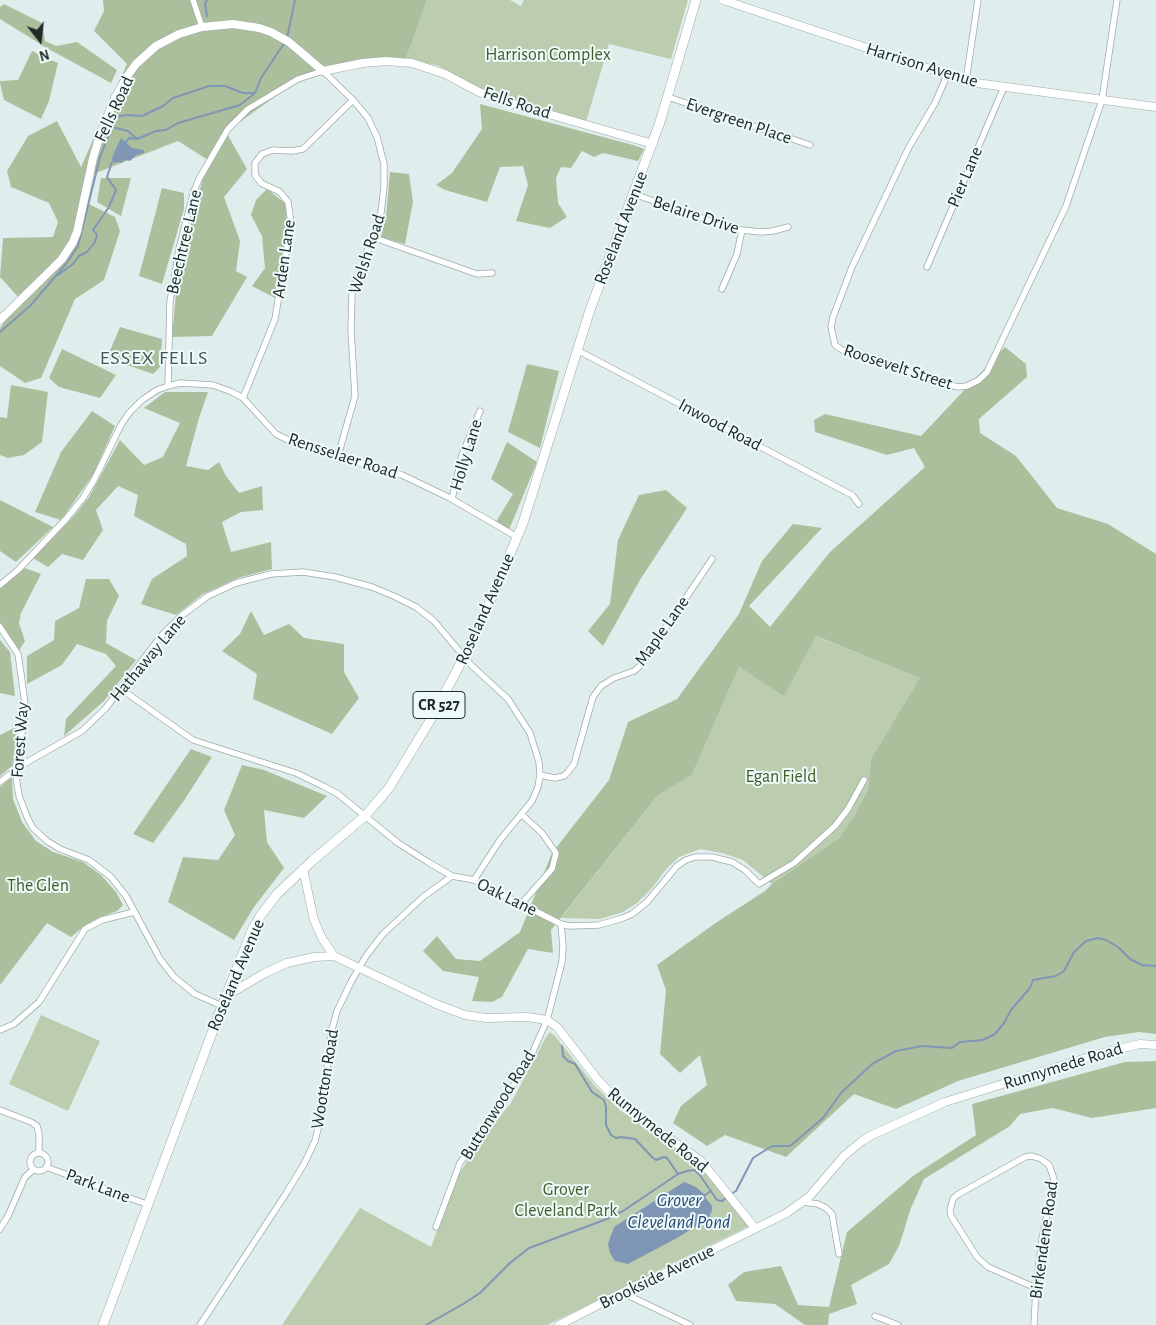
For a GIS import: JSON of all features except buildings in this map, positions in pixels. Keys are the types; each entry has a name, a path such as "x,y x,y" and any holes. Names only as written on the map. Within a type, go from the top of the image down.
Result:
{"main road":[{"name":"Roseland Avenue","path":"103,1325 241,956 261,915 277,894 303,868 365,816 389,788 432,719 486,611 523,523 590,310 653,144 696,0"}],"street":[{"path":"193,0 202,26"},
{"name":"Harrison Avenue","path":"723,0 966,81 1156,107"},
{"path":"966,81 978,0"},
{"path":"1102,100 1117,0"},
{"name":"Fells Road","path":"0,320 62,259 73,242 100,135 115,98 128,74 156,46 202,26 234,24 271,32 285,40 323,71 363,63 386,61 412,62 445,74 479,92 503,101 653,144"},
{"name":"Welsh Road","path":"323,71 353,100 368,118 377,138 384,164 381,213 352,294 351,330 355,396 338,456"},
{"name":"Beechtree Lane","path":"168,386 170,301 179,249 194,191 199,179 228,129 248,109 298,79 323,71"},
{"name":"Roosevelt Street","path":"945,75 935,103 909,148 852,266 833,317 832,328 834,345 842,350 943,384 959,387 968,386 979,380 987,372 1066,206 1102,100"},
{"name":"Pier Lane","path":"928,267 1004,87"},
{"name":"Evergreen Place","path":"668,97 810,145"},
{"name":"Arden Lane","path":"243,398 275,319 291,222 288,202 280,192 261,184 255,175 255,163 262,154 273,150 292,151 303,149 353,100"},
{"name":"Belaire Drive","path":"634,194 727,227 767,232 788,227"},
{"path":"722,288 737,254 742,230"},
{"path":"372,237 477,274 492,273"},
{"name":"Inwood Road","path":"577,350 852,495 859,504"},
{"name":"Rensselaer Road","path":"0,585 18,570 56,531 82,498 94,480 121,425 129,413 142,400 168,386 193,383 213,385 243,398 276,434 294,443 310,450 338,456 402,475 452,499 517,537"},
{"name":"Holly Lane","path":"452,499 462,455 480,411"},
{"name":"Maple Lane","path":"540,775 555,778 564,776 568,772 574,764 593,697 601,686 614,678 634,671 641,665 712,559"},
{"name":"Hathaway Lane","path":"0,782 15,770 82,731 105,710 162,635 195,604 236,583 271,574 303,572 335,577 372,587 416,607 434,621 464,658"},
{"name":"Forest Way","path":"0,627 18,654 24,697 24,722 15,770 16,784 23,809 34,828 53,845 80,856 103,871 118,886 160,959 174,977 195,994 222,1006"},
{"path":"464,658 508,699 516,710 530,733 537,752 540,775 538,787 532,801 500,840 474,880"},
{"name":"Oak Lane","path":"121,689 193,740 296,773 338,794 398,843 452,876 474,880 561,924 589,926 623,918 647,902 677,866 695,857 712,856 732,862 759,884 794,863 834,826 848,809 864,780"},
{"path":"521,814 542,833 556,853 552,869 522,903"},
{"path":"303,868 314,920 322,938 334,956"},
{"name":"Wootton Road","path":"200,1325 287,1192 316,1141 322,1112 331,1033 337,1012 360,968 372,948 390,928 423,898 452,876"},
{"path":"0,1030 14,1024 39,1002 85,929 102,920 134,912"},
{"name":"Buttonwood Road","path":"436,1226 460,1163 520,1076 546,1020 562,962 561,924"},
{"path":"226,996 265,973 287,963 314,957 334,956 436,1004 465,1014 486,1018 527,1017 546,1020"},
{"name":"Runnymede Road","path":"546,1020 557,1027 612,1096 633,1113 696,1156 734,1200 755,1228 785,1214 803,1202 822,1183 844,1156 862,1141 945,1102 1113,1050 1140,1044 1156,1045"},
{"path":"0,1110 37,1126 39,1153"},
{"path":"39,1153 47,1160 46,1167 40,1172 33,1170 29,1163 35,1154 39,1153"},
{"name":"Birkendene Road","path":"1034,1325 1042,1239 1054,1184 1054,1174 1049,1165 1037,1157 1025,1157 962,1192 953,1200 950,1210 951,1216 977,1257 988,1267 1036,1288"},
{"name":"Park Lane","path":"46,1167 148,1205"},
{"path":"0,1229 25,1178 33,1170"},
{"path":"803,1202 818,1204 832,1214 839,1254"},
{"name":"Brookside Avenue","path":"559,1325 755,1228"},
{"path":"623,1293 690,1325"},
{"path":"875,1316 898,1325"}],"green space":[{"path":"103,0 427,0 405,61 302,77 226,132 247,169 224,197 240,241 236,271 247,277 212,336 172,337 178,271 208,160 178,141 88,176 83,201 115,217 120,231 104,280 75,299 41,378 25,383 0,366 0,328 20,299 0,277 3,238 53,237 58,222 49,203 11,187 7,171 28,136 57,121 81,167 127,64 94,31 104,11"},
{"name":"Harrison Complex","path":"427,0 510,0 521,6 524,0 688,0 671,59 609,44 586,122 548,112 482,90 439,66 406,58"},
{"path":"4,4 42,23 45,41 56,46 77,42 117,70 111,83 45,47 0,19 0,7"},
{"path":"32,51 58,63 49,101 41,119 4,100 0,83 0,81 18,80"},
{"path":"480,104 644,149 638,161 603,153 594,157 582,151 571,168 561,167 556,178 558,203 567,217 550,228 516,221 528,185 523,166 500,167 487,202 445,190 436,185 452,173 482,129"},
{"path":"390,172 409,174 413,202 405,244 381,237 386,217"},
{"path":"101,178 131,178 121,216 97,202"},
{"path":"162,188 184,193 184,209 162,284 139,276"},
{"path":"267,189 286,204 287,238 275,298 252,286 265,268 262,236 251,215 256,200"},
{"path":"120,327 162,339 160,367 153,374 107,358"},
{"path":"1005,347 1026,364 1027,377 979,419 980,433 1016,456 1057,508 1108,524 1156,554 1156,1034 1139,1032 1105,1037 958,1081 896,1109 854,1094 786,1157 725,1135 707,1146 673,1123 681,1106 707,1085 700,1055 680,1073 660,1054 666,990 657,965 839,838 854,816 868,789 871,759 920,678 816,636 784,696 739,667 692,775 658,795 551,930 553,953 528,949 502,997 492,1002 472,1001 479,977 443,971 423,951 437,936 456,959 480,961 520,932 552,853 609,780 628,722 677,699 739,614 762,561 793,524 822,528 749,606 770,627 830,552 925,467 914,448 887,455 815,432 814,420 825,414 921,436"},
{"path":"62,349 116,375 100,398 59,387 49,378"},
{"path":"527,364 559,371 540,448 508,432"},
{"path":"11,385 48,392 42,442 24,455 8,458 0,455 0,417 7,418"},
{"path":"165,392 208,392 186,466 208,470 219,462 226,476 239,493 262,486 263,510 241,512 222,522 231,552 271,542 272,569 238,578 203,594 176,615 141,604 152,579 187,556 186,544 134,516 138,495 118,486 96,510 103,530 83,560 62,554 48,567 33,558 73,517 89,497 120,440 144,465 163,457 180,423 144,408"},
{"path":"92,411 115,426 93,475 61,520 35,512 61,452"},
{"path":"507,442 537,462 509,530 496,522 513,494 491,479"},
{"path":"666,490 687,508 640,580 603,646 588,631 610,604 618,540 639,495"},
{"path":"0,500 53,527 16,562 0,551"},
{"path":"25,568 41,574 21,613 19,623 25,641 19,651 0,622 0,589"},
{"path":"86,579 109,579 119,596 107,621 106,643 136,660 104,701 64,736 66,719 116,666 106,654 77,644 62,665 27,684 27,656 54,640 55,621 79,608"},
{"path":"251,611 264,635 289,624 304,638 344,644 344,672 359,698 332,734 253,699 257,674 222,651 240,634"},
{"name":"Egan Field","path":"815,636 921,678 871,759 868,788 854,816 839,838 772,884 743,860 722,853 700,849 679,857 637,903 623,912 600,919 561,918 658,795 692,775 739,667 784,695"},
{"path":"0,640 10,652 15,696 0,693"},
{"path":"18,726 12,766 0,776 0,735"},
{"path":"191,749 212,757 183,802 153,843 133,834"},
{"path":"242,765 264,770 327,796 304,818 264,810 267,842 284,868 254,907 234,940 168,902 183,857 218,860 235,835 224,810"},
{"name":"The Glen","path":"12,777 13,799 22,822 36,841 53,852 83,862 101,875 116,892 123,905 117,911 100,917 84,926 71,937 47,923 0,985 0,787"},
{"path":"41,1015 100,1041 68,1111 9,1084"},
{"name":"Grover Cleveland Park","path":"550,1032 595,1086 621,1111 693,1160 709,1176 749,1226 547,1325 282,1325 360,1208 431,1247 455,1181 477,1145 511,1103"},
{"path":"1156,1061 1156,1108 1092,1118 1053,1108 1020,1114 1010,1126 924,1179 911,1208 899,1246 889,1264 851,1285 857,1304 829,1314 828,1325 805,1325 775,1304 736,1301 728,1285 744,1272 781,1266 798,1305 829,1307 847,1232 913,1176 976,1135 972,1104 1125,1062"}],"water":[{"path":"121,138 132,148 144,150 144,153 136,155 130,161 114,163 113,155"},
{"name":"Grover Cleveland Pond","path":"684,1182 696,1187 706,1196 712,1206 709,1218 677,1238 628,1264 615,1261 610,1253 608,1244 614,1227"}],"waterway":[{"path":"207,0 205,3 207,16"},
{"path":"287,38 295,0"},
{"path":"0,332 30,306 66,264 78,246 100,157 112,127 128,131 137,139 156,131 166,130 178,123 240,105 255,93 261,78 285,42"},
{"path":"112,127 117,117 126,115 142,116 163,106 173,98 209,86 225,86 243,93 254,93"},
{"path":"126,142 129,138 137,139"},
{"path":"58,275 73,264 79,256 87,252 95,242 97,235 93,230 109,207 116,190 107,177 112,162"},
{"path":"731,1194 736,1191 753,1158 772,1146 790,1146 823,1118 841,1093 872,1064 896,1051 922,1046 952,1048 960,1042 983,1040 995,1034 1011,1010 1030,988 1033,980 1056,976 1064,971 1074,952 1086,941 1098,938 1106,940 1118,947 1130,959 1142,965 1156,966"},
{"path":"562,1046 563,1056 575,1064 592,1092 604,1100 606,1125 611,1135 616,1138 635,1139 656,1160 664,1157 667,1158 678,1174"},
{"path":"426,1325 480,1293 510,1263 529,1248 607,1219 623,1211 678,1174 694,1170 699,1174 717,1200 722,1201 727,1197"},
{"path":"705,1195 711,1191"}],"district":[{"name":"ESSEX FELLS","path":"154,358"}]}
